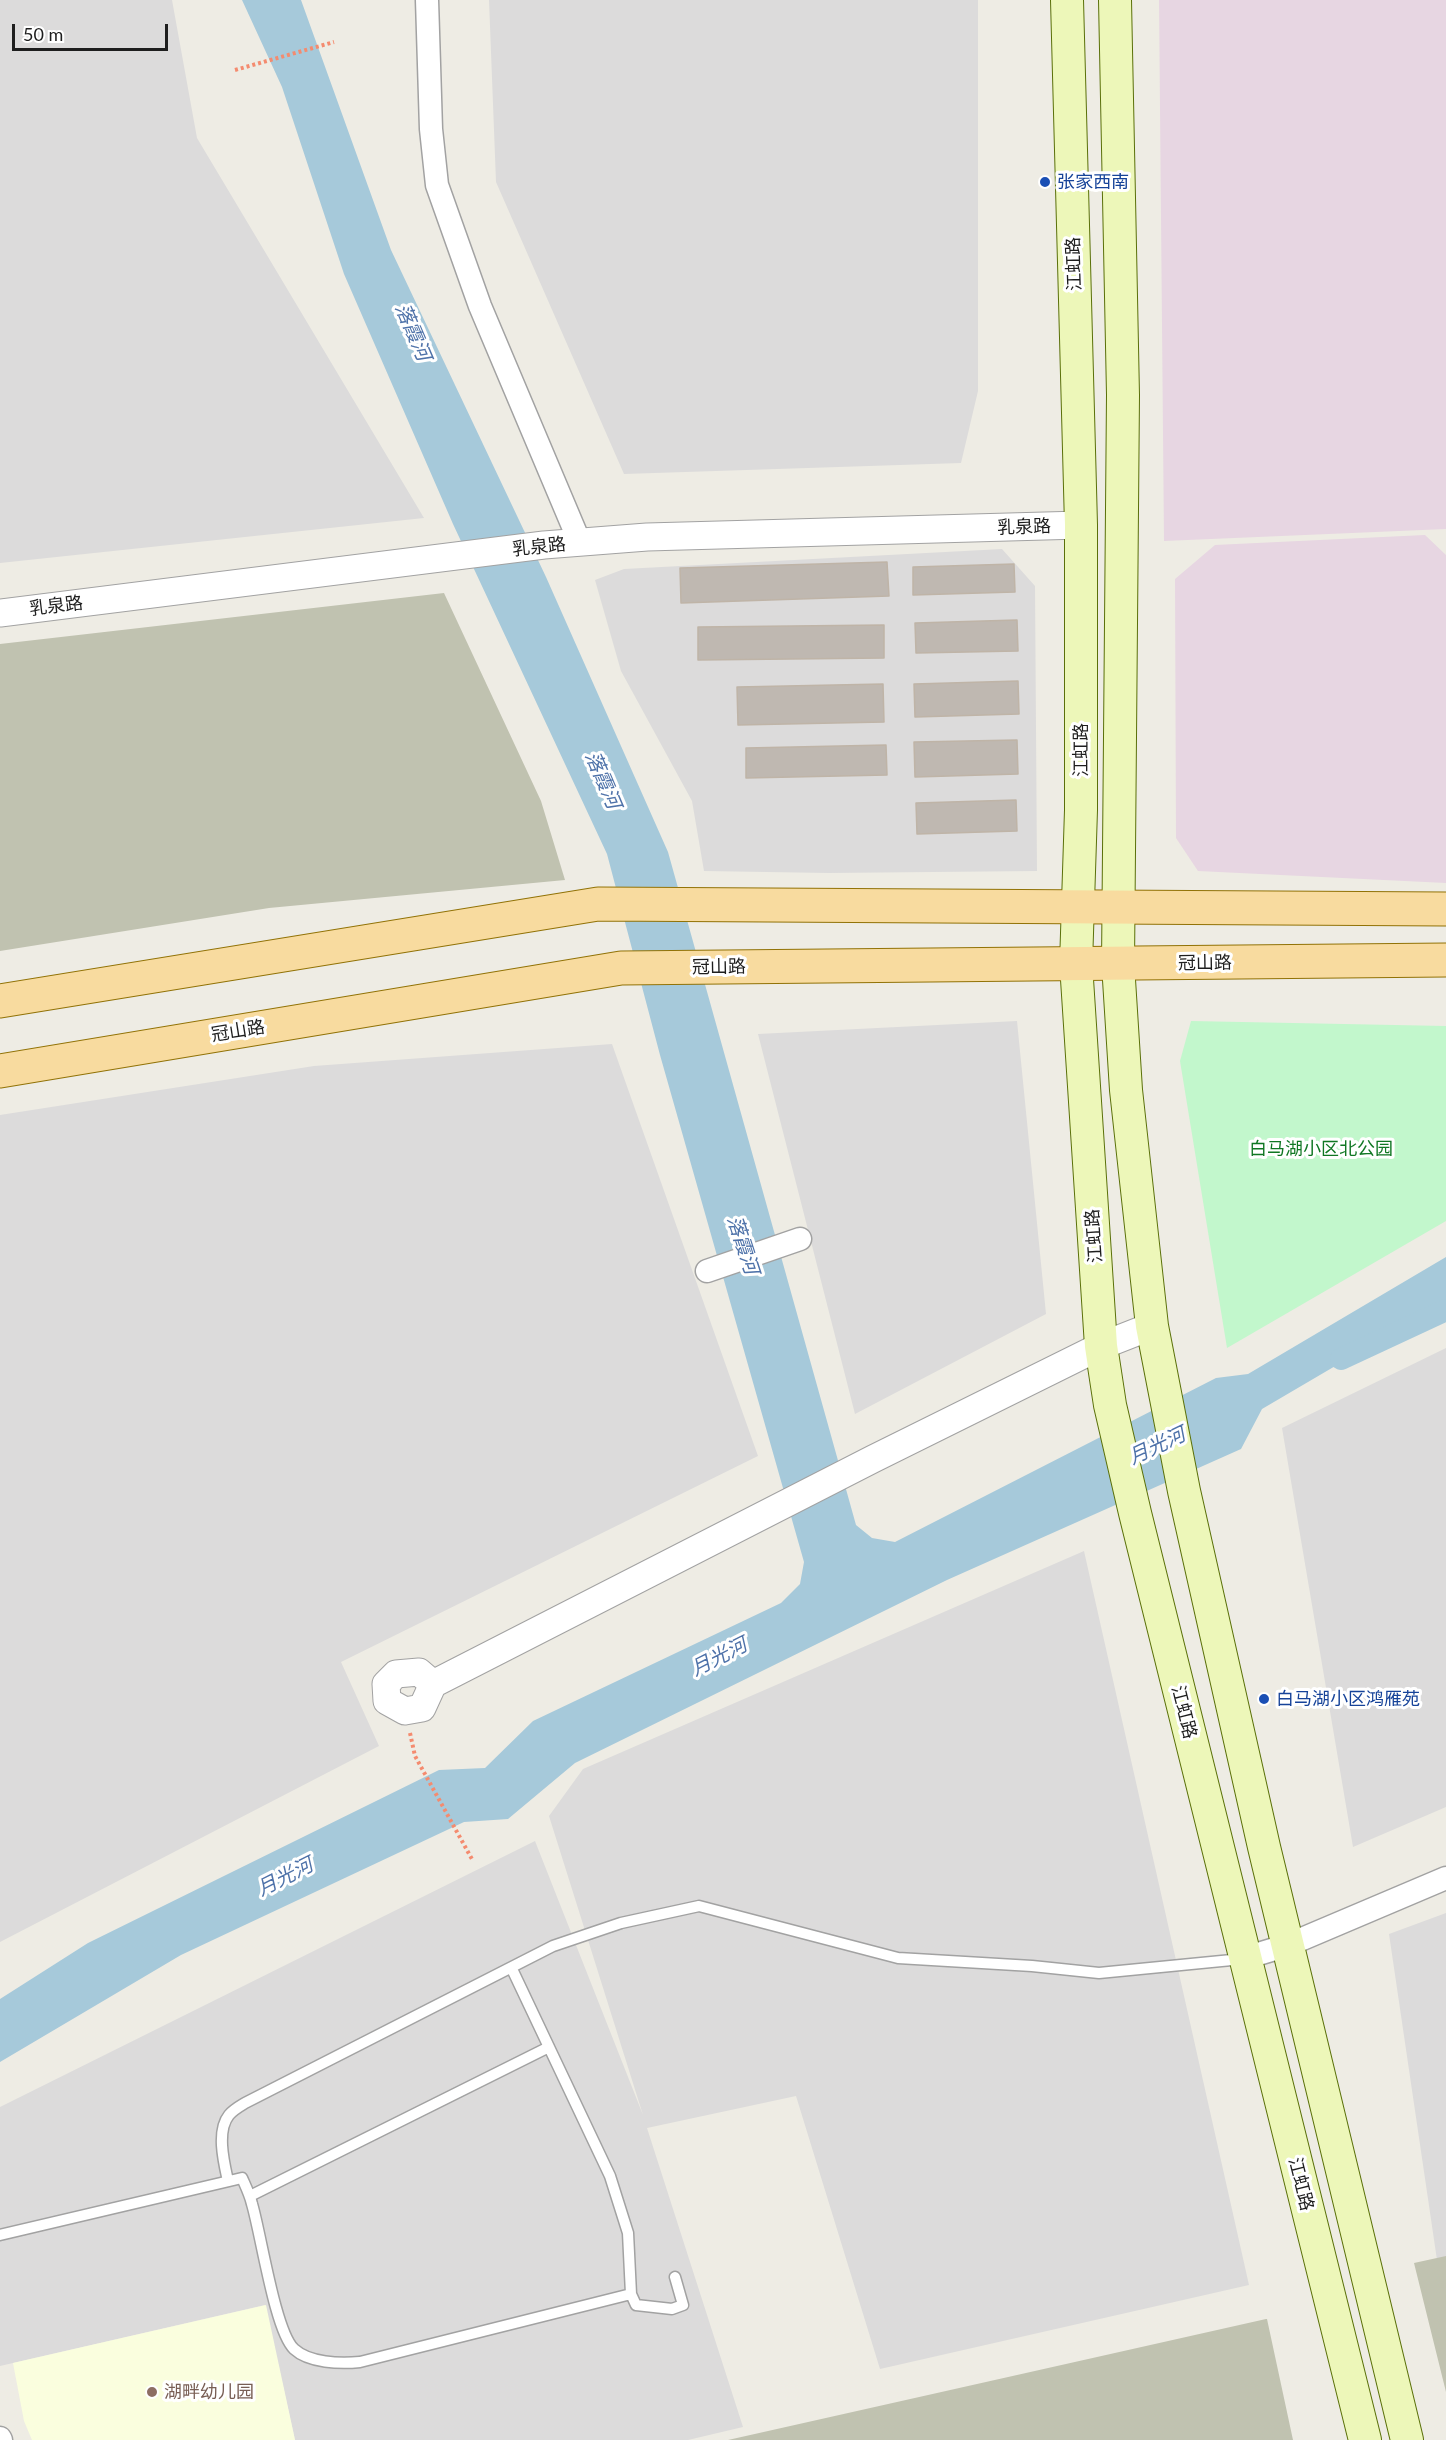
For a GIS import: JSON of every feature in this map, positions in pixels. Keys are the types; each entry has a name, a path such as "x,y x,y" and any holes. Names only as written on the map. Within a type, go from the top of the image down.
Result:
{"main road":[{"name":"江虹路","path":"1067,0 1081,525 1079,907 1076,964 1101,1346 1110,1405 1135,1513 1365,2440"},
{"name":"江虹路","path":"1115,0 1123,395 1118,964 1126,1090 1152,1326 1184,1491 1288,1945 1407,2440"},
{"path":"0,1001 598,904 1446,909"},
{"name":"冠山路","path":"0,1071 621,968 1446,960"}],"street":[{"path":"427,0 431,129 437,185 480,306 580,543"},
{"name":"乳泉路","path":"0,613 450,559 544,545 647,537 1081,525"},
{"path":"707,1271 800,1239"},
{"path":"433,1684 873,1459 1101,1346 1152,1326"},
{"path":"1245,1958 1288,1945 1446,1878"}],"lane":[{"path":"228,2181 222,2156 222,2137 228,2116 245,2103 512,1969 553,1946 621,1923 699,1906 898,1958 1032,1965 1099,1973 1245,1958"},
{"path":"512,1969 610,2176 627,2233 632,2294 636,2305 672,2309 683,2305 675,2277"},
{"path":"250,2196 549,2047"},
{"path":"0,2235 242,2178 250,2196 282,2330 294,2349 317,2360 341,2364 360,2362 632,2294"}],"path":[{"path":"235,70 333,42"},
{"path":"415,1756 473,1861"}],"shaded area":[{"path":"0,0 172,0 197,138 424,518 0,563"},
{"path":"489,0 978,0 978,391 961,463 624,474 496,182"},
{"path":"1159,0 1446,0 1446,529 1164,541"},
{"path":"1425,535 1446,555 1446,883 1198,871 1176,838 1175,579 1215,545"},
{"path":"1002,549 1035,586 1037,871 829,873 704,871 692,801 621,671 595,580 624,569"},
{"path":"444,593 541,801 565,880 269,908 0,951 0,644"},
{"path":"1017,1021 1046,1314 855,1414 758,1034"},
{"path":"612,1044 758,1456 341,1662 379,1746 0,1942 0,1115 314,1066"},
{"path":"1446,1348 1446,1807 1353,1847 1282,1428"},
{"path":"1084,1551 1249,2285 880,2369 796,2096 647,2128 743,2427 688,2440 295,2440 265,2305 0,2366 0,2107 535,1841 643,2115 549,1816 583,1769"},
{"path":"1446,1913 1446,2258 1437,2260 1389,1934"},
{"path":"1446,2256 1446,2392 1414,2263"},
{"name":"湖畔幼儿园","path":"266,2305 295,2440 32,2440 24,2421 13,2363"},
{"path":"1266,2319 1293,2440 728,2440"}],"green space":[{"name":"白马湖小区北公园","path":"1191,1021 1446,1026 1446,1221 1227,1348 1180,1061"}],"water":[{"name":"落霞河","path":"242,0 301,0 391,250 546,577 668,852 856,1525 872,1538 895,1542 1216,1378 1248,1374 1446,1257 1446,1301 1262,1409 1241,1449 947,1580 575,1763 508,1819 464,1822 181,1955 0,2062 0,1999 88,1943 439,1770 485,1768 533,1721 781,1603 800,1584 804,1562 660,1055 607,854 453,524 344,274 282,87"}],"building":[{"path":"887,562 889,596 681,603 680,568"},
{"path":"1014,564 1015,592 913,595 913,567"},
{"path":"1017,620 1018,651 916,653 915,623"},
{"path":"884,625 884,658 698,660 698,627"},
{"path":"1018,681 1019,714 915,717 914,684"},
{"path":"883,684 884,722 738,725 737,687"},
{"path":"1017,740 1018,774 915,777 914,742"},
{"path":"886,745 887,775 746,778 746,748"},
{"path":"1016,800 1017,831 917,834 916,803"}],"waterway":[{"name":"月光河","path":"1341,1359 1446,1310"}],"place":[{"name":"张家西南","path":"1045,182"},
{"name":"白马湖小区鸿雁苑","path":"1264,1699"},
{"name":"湖畔幼儿园","path":"152,2392"}]}
